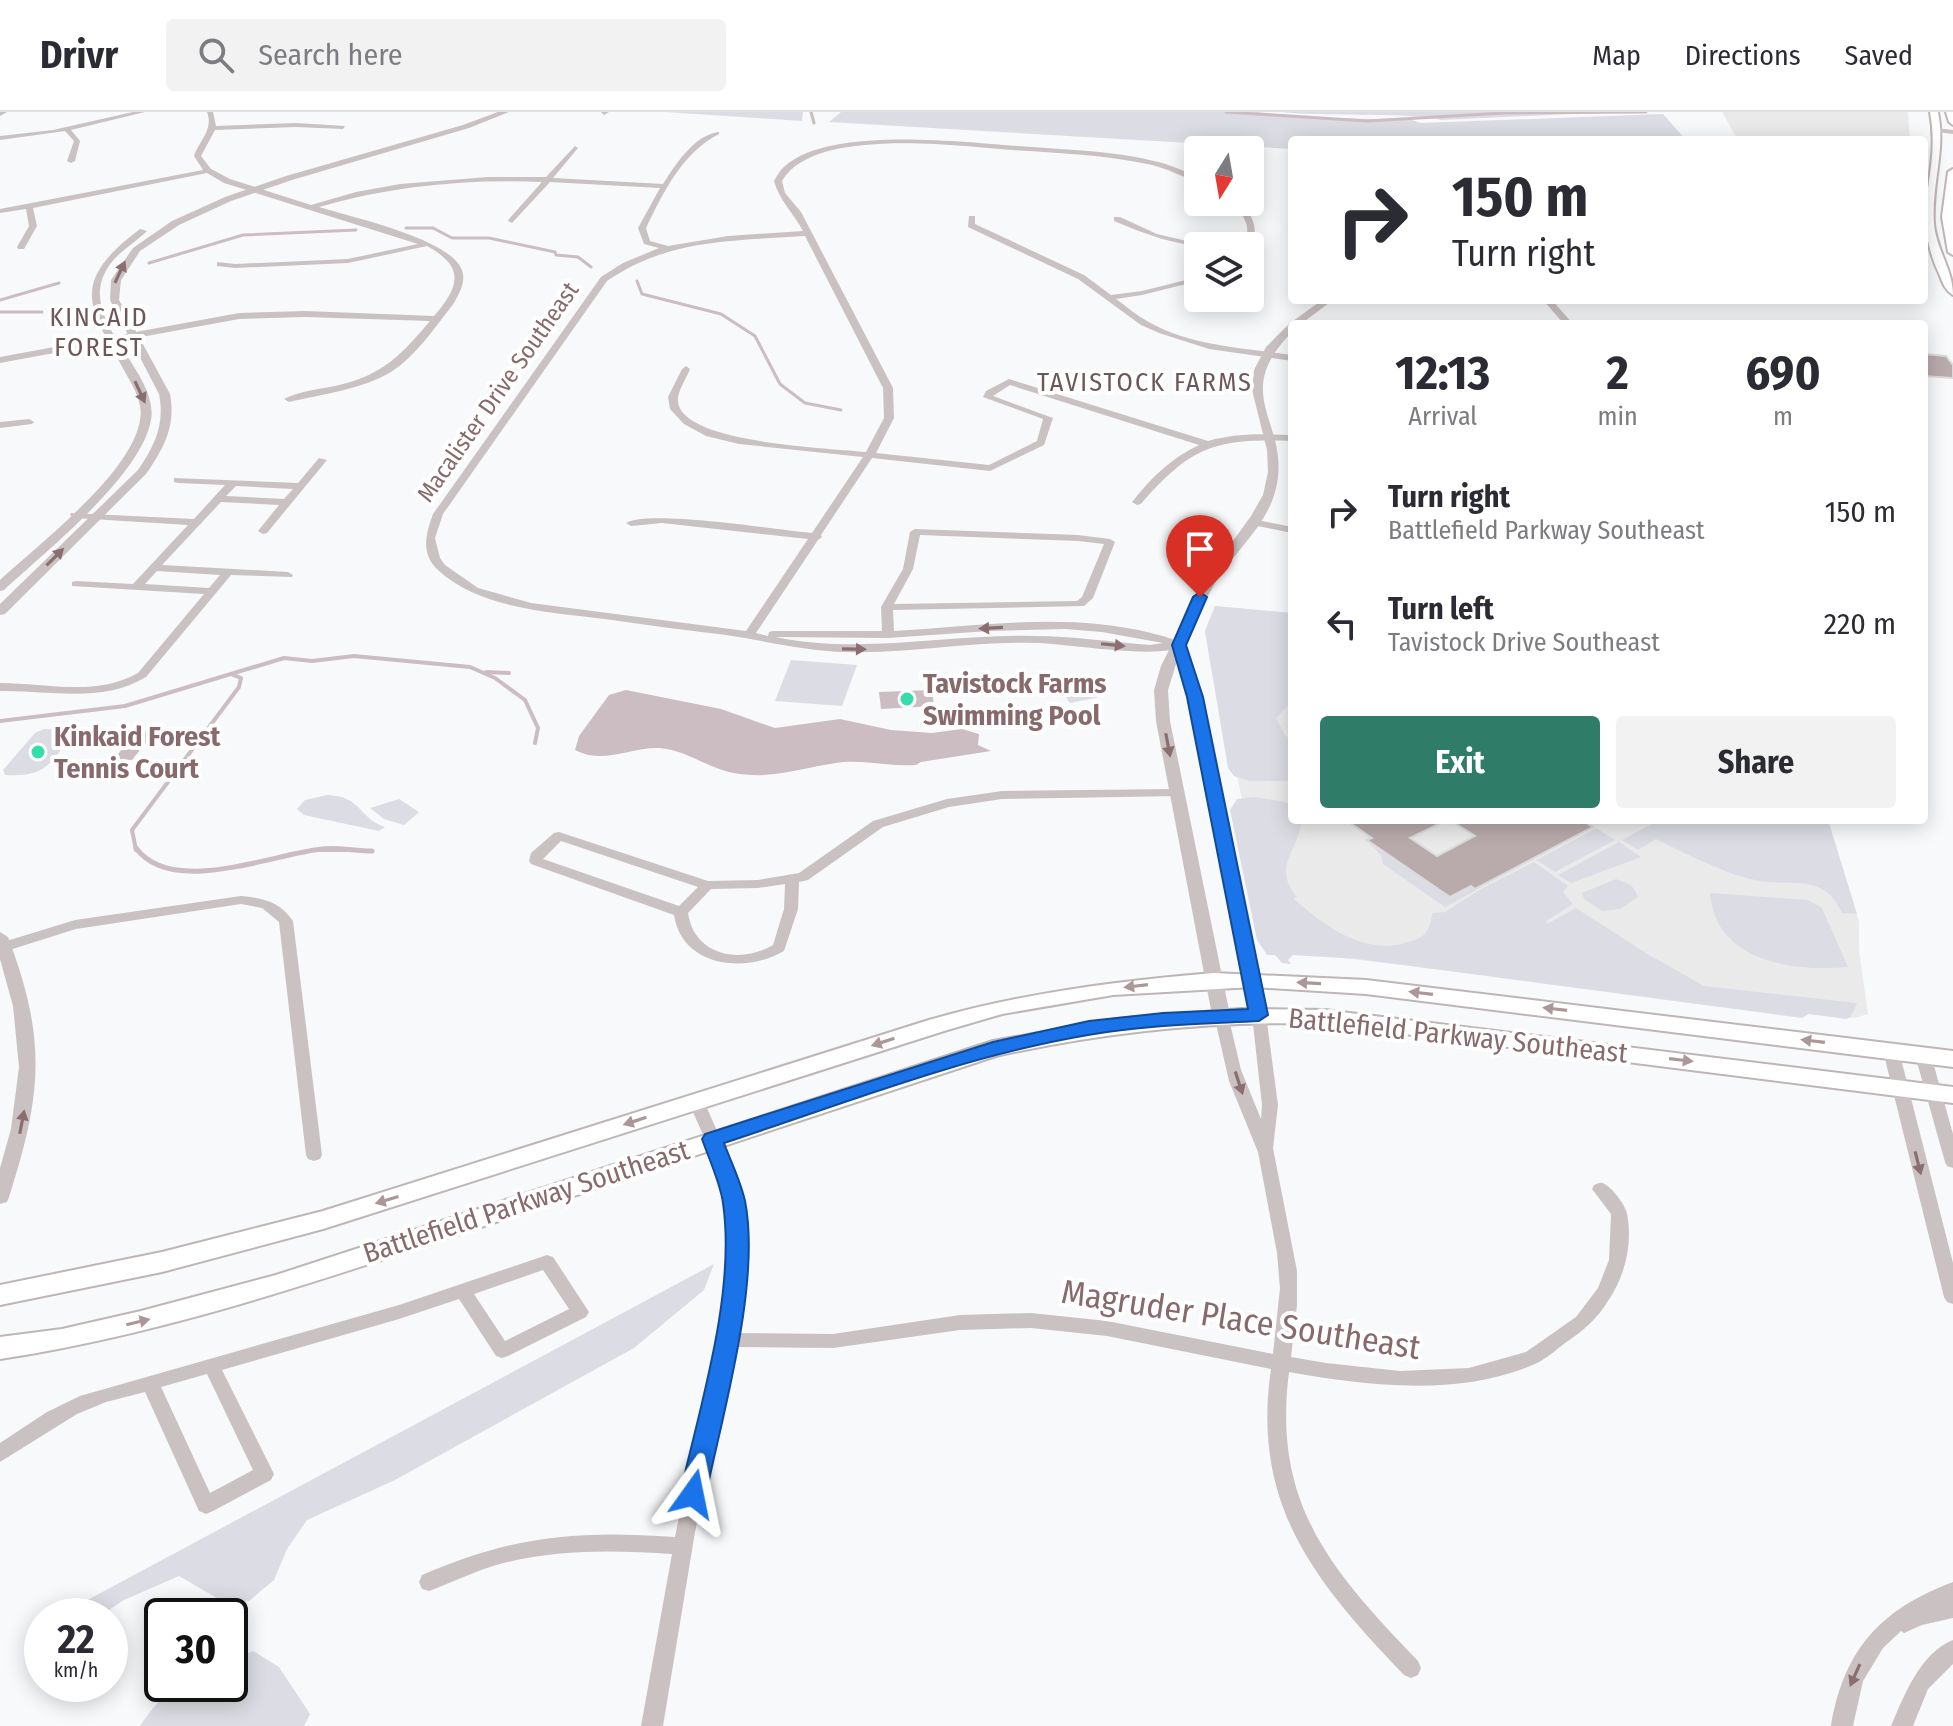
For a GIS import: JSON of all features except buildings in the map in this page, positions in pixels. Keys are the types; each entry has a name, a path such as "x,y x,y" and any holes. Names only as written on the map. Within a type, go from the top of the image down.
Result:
{"main road":[{"path":"1928,213 1937,169 1939,133 1934,112"},
{"path":"1950,112 1953,122"},
{"path":"1953,172 1947,226 1953,252"},
{"path":"1928,230 1953,292"},
{"name":"Battlefield Parkway Southeast","path":"0,1295 162,1262 323,1220 1002,1007 1125,987 1214,980 1366,987 1953,1059"},
{"name":"Battlefield Parkway Southeast","path":"0,1348 62,1339 215,1303 993,1049 1089,1028 1221,1015 1369,1021 1943,1094"}],"street":[{"path":"0,138 67,129 142,112"},
{"path":"210,112 213,128 198,150 199,161 208,171 247,187 428,244 453,261 460,276 457,293 403,358 387,370 356,384 289,399"},
{"path":"0,587 133,454 146,423 144,396 110,339 94,301 96,282 107,262 125,244 153,224 202,200 430,134 489,112"},
{"path":"0,611 142,472 157,451 167,429 170,412 166,394 116,308 113,295 120,267 131,253 184,217 247,187 442,136 505,112"},
{"path":"213,128 343,127"},
{"path":"67,129 77,141 71,161"},
{"path":"667,248 647,242 642,228 666,186 702,138 717,133"},
{"path":"1939,133 1953,134"},
{"path":"749,635 817,537 889,418 888,388 797,212 781,193 780,175 809,155 863,143 929,141 1094,153 1158,164 1184,174"},
{"path":"512,221 575,148"},
{"path":"0,211 208,171"},
{"path":"312,207 360,191 410,182 460,178 666,186"},
{"path":"21,247 33,226 29,207"},
{"path":"972,218 971,225 1081,277 1144,323 1162,331 1209,346 1288,357"},
{"path":"1117,219 1155,236 1184,242"},
{"name":"Macalister Drive Southeast","path":"808,233 667,248 634,259 604,279 438,514 432,528 431,548 450,576 474,590 501,600 749,635 796,645 848,649 1033,639 1150,648 1179,645"},
{"path":"220,264 348,261 428,244"},
{"path":"1112,297 1184,282"},
{"path":"1300,320 1322,304"},
{"path":"1551,304 1565,320"},
{"path":"0,360 194,322 262,315 436,319"},
{"path":"1288,331 1267,354 1258,372 1256,394 1274,460 1270,493 1196,603 1179,645 1165,667 1160,685 1163,721 1224,1037 1265,1150 1286,1255 1289,1285 1275,1435 1279,1469 1288,1502 1304,1539 1327,1576 1411,1668"},
{"path":"686,369 673,402 679,416 697,428 739,441 990,468 1041,443 1048,418 988,397 989,393 1009,382 1207,444"},
{"path":"0,425 29,422"},
{"path":"1137,502 1183,454 1222,440 1288,438"},
{"path":"263,531 322,460"},
{"path":"178,480 301,486"},
{"path":"136,587 233,483"},
{"path":"218,499 287,502"},
{"path":"75,515 197,522"},
{"path":"631,523 662,520 817,537"},
{"path":"1252,522 1288,529"},
{"path":"887,607 1074,605 1085,601 1110,542 915,532 908,569 887,607 888,635"},
{"path":"154,568 288,575"},
{"path":"0,687 107,690 127,685 142,675 228,572"},
{"path":"76,584 212,591"},
{"path":"1029,626 1033,606"},
{"name":"Macalister Drive Southeast","path":"749,635 888,635 1029,626 1155,637 1179,645"},
{"path":"1179,645 1195,697 1259,1015 1270,1105 1265,1150"},
{"path":"681,912 536,861 536,856 559,836 707,885 792,880 820,868 878,824 928,807 1002,795 1176,793"},
{"path":"681,912 686,933 713,954 733,961 760,959 779,948 783,939 791,909 792,880"},
{"path":"681,912 707,885"},
{"path":"0,1197 18,1141 27,1094 30,1049 21,997 1,944 75,925 241,900 262,902 277,908 286,921 314,1155"},
{"path":"1891,1051 1952,1294"},
{"path":"1923,1055 1943,1094 1953,1162"},
{"path":"652,1726 682,1546 727,1340 736,1283 736,1215 712,1139 696,1101"},
{"name":"Magruder Place Southeast","path":"727,1340 848,1340 933,1325 1016,1319 1084,1325 1370,1377 1445,1380 1516,1364 1547,1349 1574,1330 1594,1309 1618,1262 1619,1212 1600,1189"},
{"path":"0,1454 46,1420 101,1394 212,1367 463,1291 547,1262 580,1312 502,1351 463,1291"},
{"path":"150,1383 206,1505 264,1474 212,1367"},
{"path":"429,1582 461,1567 541,1545 606,1541 682,1546"},
{"path":"1842,1726 1844,1702 1853,1676 1884,1632 1915,1607 1953,1591"},
{"path":"1884,1632 1921,1616 1953,1609"},
{"path":"1902,1726 1921,1682 1953,1650"}],"shaded area":[{"path":"666,112 803,112 802,121"},
{"path":"841,112 1258,112 1421,123 1663,114 1682,136 1288,136 1288,149 1264,147 1264,136 1184,136 1184,143 829,122"},
{"path":"1283,112 1615,112 1441,120 1410,116"},
{"path":"1722,112 1908,112 1910,136 1736,136"},
{"path":"1215,606 1288,613 1288,824 1829,824 1859,922 1859,951 1868,1014 1854,1018 1284,951 1265,895 1205,631"},
{"path":"1215,606 1288,613 1288,706 1276,718 1288,738 1288,781 1249,781 1234,776 1228,768 1205,631"},
{"path":"791,660 857,665 842,706 775,701"},
{"path":"1084,676 1099,697 1070,703 1055,682"},
{"path":"626,690 721,709 775,728 840,719 891,730 932,733 962,729 979,734 978,745 991,751 916,765 843,762 753,775 729,772 680,752 659,748 606,756 575,750 579,736 609,695"},
{"name":"Tavistock Farms Swimming Pool","path":"932,690 934,706 881,709 879,692"},
{"path":"101,728 155,731 132,760 114,759 123,748 87,746"},
{"name":"Kinkaid Forest Tennis Court","path":"44,729 70,730 74,734 52,761 39,771 5,775 3,770 35,733"},
{"path":"327,795 347,799 385,827 379,831 304,815 297,809 305,800"},
{"path":"1254,797 1288,804 1288,824 1301,824 1286,868 1290,886 1297,897 1293,898 1317,918 1359,941 1389,946 1418,939 1427,931 1433,913 1445,912 1479,890 1534,862 1568,886 1563,892 1573,904 1546,921 1547,924 1576,908 1704,986 1857,1003 1851,1017 1846,1019 1809,1014 1802,1018 1358,959 1293,955 1288,960 1291,964 1282,963 1275,955 1267,955 1257,940 1230,810 1237,799"},
{"path":"399,799 419,812 404,825 384,819 370,808"},
{"path":"1652,824 1829,824 1857,914 1842,913 1834,900 1816,886 1743,877 1656,839 1638,850 1622,840"},
{"path":"1596,828 1615,840 1555,872 1536,860"},
{"path":"1619,842 1641,857 1571,883 1558,875"},
{"path":"1369,843 1451,898 1472,887 1477,890 1445,907 1383,864 1381,855"},
{"path":"1616,879 1630,885 1638,897 1620,909 1602,911 1584,899 1582,893"},
{"path":"1710,893 1808,900 1822,908 1848,967 1781,964 1741,948 1726,934 1715,916"},
{"path":"714,1264 704,1290 634,1348 395,1480 307,1520 287,1549 274,1580 249,1601 248,1598 217,1598 179,1576 128,1598 91,1598"},
{"path":"253,1651 279,1667 310,1714 304,1726 140,1726 158,1702 248,1702 248,1653"}],"waterway":[{"path":"811,112 814,123"},
{"path":"1226,112 1367,121 1504,113 1646,112"},
{"path":"406,228 433,228 452,238 489,238 555,252 556,255 578,257 591,267"},
{"path":"149,263 243,235 356,230"},
{"path":"637,281 642,294 721,314 755,336 780,384 805,403 841,410"},
{"path":"0,300 59,283"},
{"path":"0,312 42,312"},
{"path":"0,721 125,706 284,658 312,661 354,656 470,667 495,678 525,700 538,728 535,743"},
{"path":"486,672 509,673"},
{"path":"136,850 132,830 239,687 241,678 233,675"},
{"path":"136,848 152,862 173,870 197,871 224,869 315,850"},
{"path":"315,850 359,850"},
{"path":"315,850 372,851"}],"place":[{"name":"Tavistock Farms Swimming Pool","path":"907,699"},
{"name":"Kinkaid Forest Tennis Court","path":"38,752"}],"district":[{"name":"KINCAID FOREST","path":"99,332"},
{"name":"TAVISTOCK FARMS","path":"1145,382"}],"route":[{"path":"693,1494 727,1340 738,1246 734,1200 712,1139 993,1049 1041,1038 1089,1028 1163,1019 1259,1015 1195,697 1179,645 1200,597"}]}
